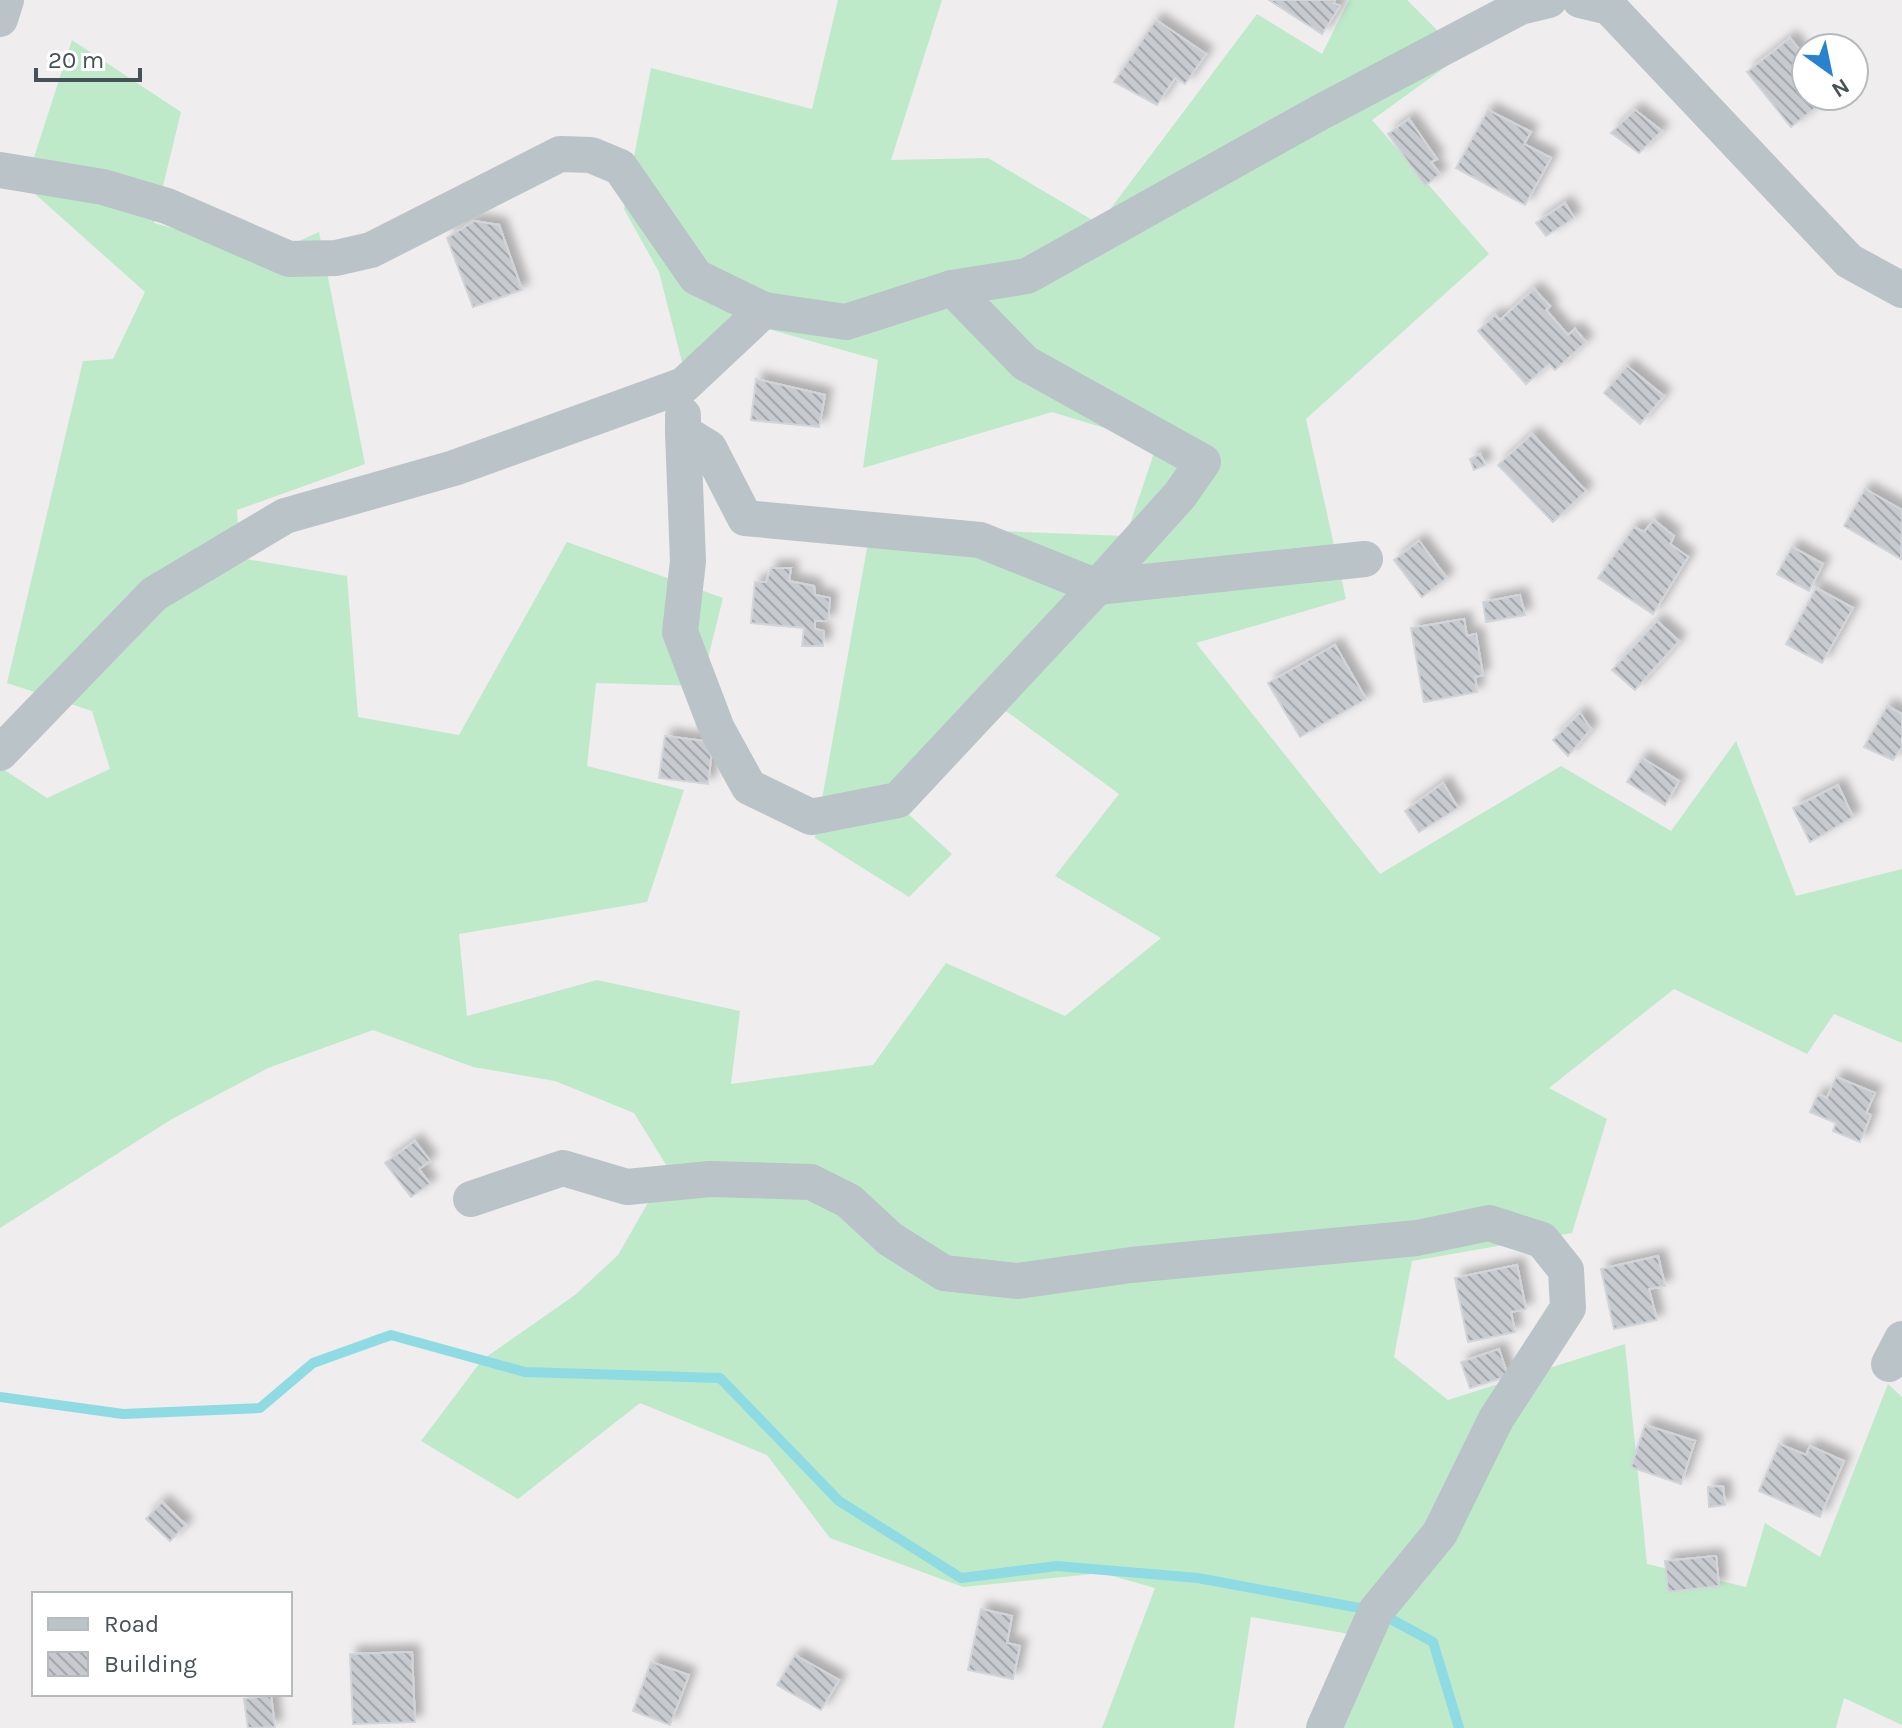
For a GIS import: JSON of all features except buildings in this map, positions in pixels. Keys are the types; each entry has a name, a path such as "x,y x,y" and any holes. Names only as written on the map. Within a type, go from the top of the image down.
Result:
{"street":[{"path":"0,19 6,0"},
{"path":"0,170 103,187 167,206 289,259 336,258 371,250 560,154 591,155 620,167 696,277 764,310 846,322 952,288 1027,276 1520,7 1549,0"},
{"path":"1598,2 1849,261 1902,290"},
{"path":"684,385 688,561 680,632 717,729 749,787 811,817 898,800 1097,587 1180,495 1203,462 1025,363 952,288"},
{"path":"0,753 154,594 285,516 454,468 684,385 764,310"},
{"path":"683,432 709,448 745,518 980,540 1097,587 1365,559"},
{"path":"471,1199 563,1168 627,1187 710,1179 811,1182 849,1201 890,1239 944,1273 1018,1281 1131,1265 1417,1238 1489,1223 1542,1240 1566,1270 1568,1308 1496,1419 1440,1533 1376,1611 1324,1728"}],"green space":[{"path":"838,0 942,0 891,160 988,158 1099,224 1257,14 1322,54 1349,0 1407,0 1462,55 1372,120 1489,254 1306,419 1346,599 1196,643 1380,874 1561,766 1671,831 1736,741 1796,896 1902,869 1902,1043 1834,1014 1807,1054 1674,989 1549,1088 1607,1119 1572,1233 1412,1261 1394,1357 1448,1400 1625,1344 1647,1564 1746,1587 1765,1523 1820,1557 1888,1384 1902,1397 1902,1725 1844,1698 1836,1728 1336,1728 1367,1637 1251,1617 1234,1728 1102,1728 1155,1588 1102,1573 963,1587 830,1538 767,1455 640,1403 518,1499 421,1441 482,1360 575,1295 618,1255 668,1168 634,1113 555,1081 473,1067 373,1030 268,1068 172,1119 0,1228 0,767 47,798 110,769 92,711 7,683 83,361 113,359 145,292 25,185 72,40 181,112 154,223 268,255 319,232 365,464 237,510 240,558 347,576 358,717 459,735 567,542 723,598 701,686 596,683 587,766 684,790 647,902 459,934 467,1016 597,980 740,1011 731,1084 873,1065 946,963 1065,1016 1161,938 1055,876 1119,794 1006,711 904,810 952,854 909,897 815,838 871,526 1126,536 1157,444 1052,412 863,468 878,360 758,326 682,362 659,272 624,209 651,68 812,109"}],"waterway":[{"path":"0,1397 123,1414 260,1408 313,1363 391,1335 525,1372 720,1378 839,1501 961,1578 1057,1566 1198,1578 1376,1611 1433,1642 1459,1728"}]}
